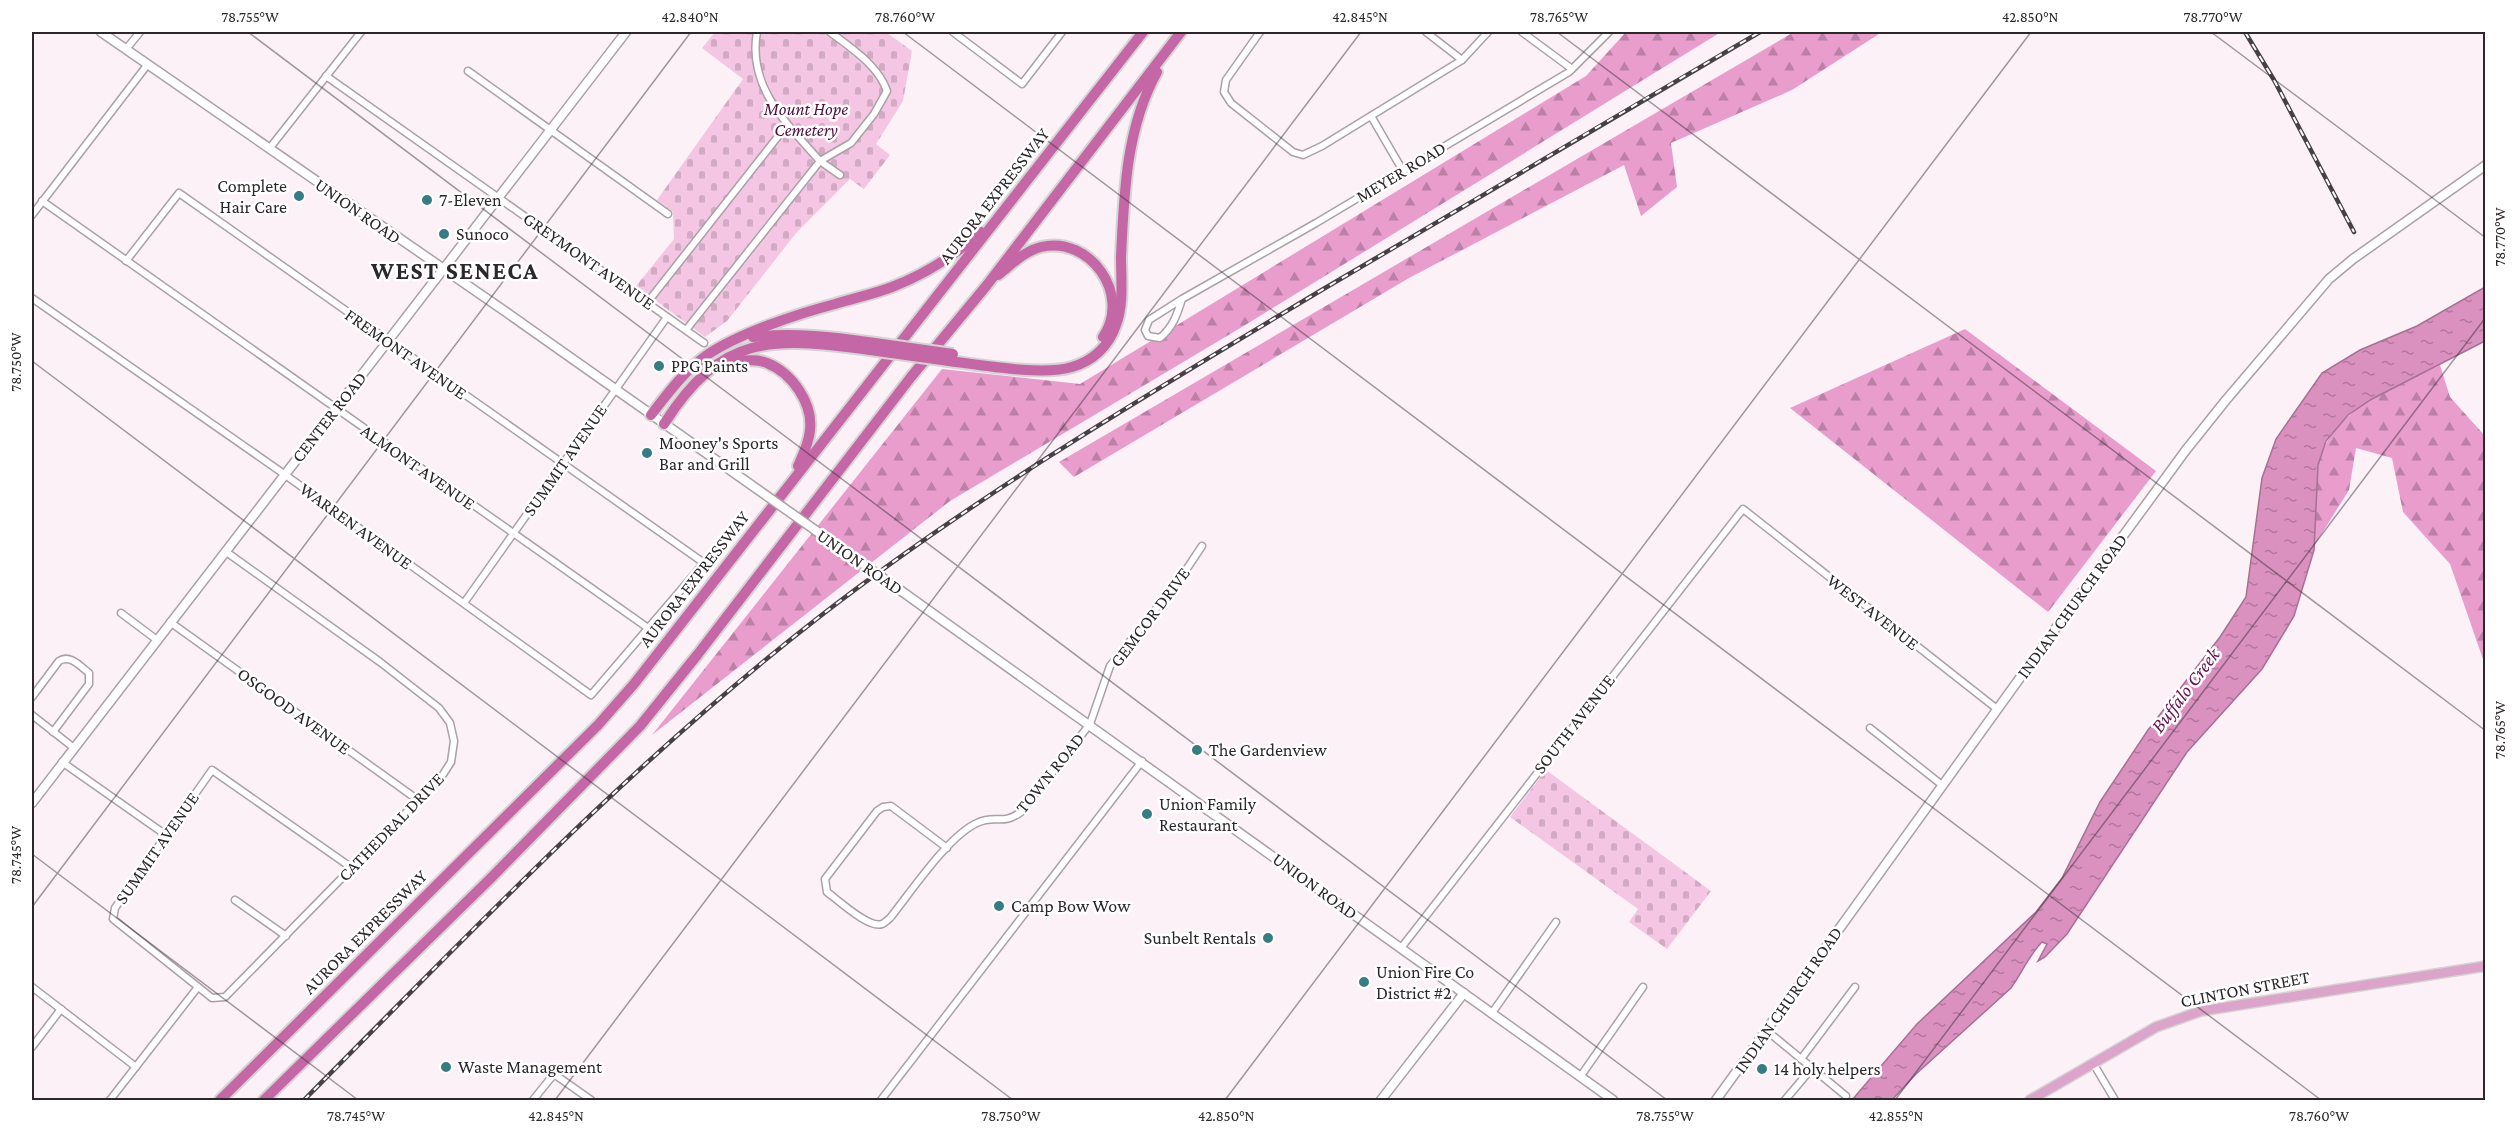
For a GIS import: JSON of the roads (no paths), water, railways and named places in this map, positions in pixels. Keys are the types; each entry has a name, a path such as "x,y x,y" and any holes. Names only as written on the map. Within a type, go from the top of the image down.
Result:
{"highway":[{"name":"AURORA EXPRESSWAY","path":"220,1101 598,725 634,684 1143,32"},
{"path":"738,339 772,335 806,335 951,358 1061,370 1082,363 1104,348 1117,323 1126,174 1134,126 1148,89 1179,35"},
{"path":"264,1101 490,879 640,726 911,377 987,285 1179,35"},
{"path":"651,415 685,373 708,354 793,317 890,288 921,275 948,259 1001,214"},
{"path":"951,358 1043,365 1061,364 1087,354 1098,345 1107,332 1112,315 1111,290 1104,273 1098,266 1075,249 1054,245 1028,252 987,285"},
{"path":"664,424 693,383 734,352 759,345 794,342 873,346"},
{"path":"714,366 754,361 766,363 796,385 810,416 810,431 792,480"}],"main road":[{"name":"UNION ROAD","path":"101,32 1090,724 1613,1101"},
{"name":"CENTER ROAD","path":"32,802 626,32"},
{"name":"INDIAN CHURCH ROAD","path":"1716,1101 2186,450 2329,279 2353,259 2486,165"},
{"name":"CLINTON STREET","path":"2030,1101 2156,1027 2201,1011 2486,966"},
{"path":"1381,1101 1464,993"}],"street":[{"path":"127,48 140,32"},
{"path":"269,149 361,32"},
{"path":"758,32 755,43 757,72 787,125 820,161 840,175"},
{"path":"686,330 820,161 850,143 874,114 887,91 884,81 860,55 830,32"},
{"path":"953,32 1022,84 1062,32"},
{"path":"1260,32 1226,80 1224,92 1231,103 1293,152 1303,155 1462,60 1488,32"},
{"path":"1426,32 1462,60"},
{"path":"1522,32 1572,69"},
{"name":"MEYER ROAD","path":"1182,299 1176,319 1168,331 1160,338 1148,336 1145,330 1149,320 1182,299 1403,171 1572,69 1609,32"},
{"path":"32,215 148,64"},
{"path":"468,71 668,214"},
{"name":"GREYMONT AVENUE","path":"326,76 704,343"},
{"path":"1371,116 1403,171"},
{"path":"647,303 787,125"},
{"name":"FREMONT AVENUE","path":"126,261 179,193 704,563 648,628"},
{"name":"ALMONT AVENUE","path":"42,201 648,628"},
{"name":"WARREN AVENUE","path":"32,298 284,474 591,695 648,628"},
{"name":"SUMMIT AVENUE","path":"464,603 667,317"},
{"name":"SOUTH AVENUE","path":"1401,948 1743,509 1750,515"},
{"name":"WEST AVENUE","path":"1750,515 1997,709"},
{"name":"GEMCOR DRIVE","path":"1090,724 1110,666 1180,579 1202,546"},
{"name":"CATHEDRAL DRIVE","path":"198,987 212,998 225,997 442,776 451,762 454,741 446,716 439,708 380,662 225,551"},
{"path":"122,613 157,640"},
{"name":"OSGOOD AVENUE","path":"170,622 418,800"},
{"path":"32,698 59,661 64,658 70,658 89,673 89,684 53,732"},
{"path":"32,715 74,747"},
{"name":"TOWN ROAD","path":"947,848 891,806 883,807 825,879 825,885 828,892 866,921 874,925 882,924 890,918 957,837 977,823 989,819 1011,820 1021,812 1090,724"},
{"path":"1870,728 1942,785"},
{"path":"62,762 166,835"},
{"path":"881,1101 1142,762"},
{"name":"SUMMIT AVENUE","path":"198,987 113,919 115,908 212,770 352,868"},
{"path":"235,900 286,936"},
{"path":"1492,1013 1556,922"},
{"path":"32,987 136,1067"},
{"path":"110,1101 198,987"},
{"path":"1580,1077 1643,987"},
{"path":"1801,1059 1855,987"},
{"path":"32,1047 61,1009"},
{"path":"1766,1030 1846,1096"},
{"path":"2093,1063 2115,1101"},
{"path":"1785,1101 1812,1068"},
{"path":"533,1101 554,1074 591,1101"}],"water":[{"name":"Buffalo Creek","path":"2485,287 2485,341 2372,399 2348,415 2326,441 2318,465 2314,550 2294,616 2262,669 2187,752 2067,934 2045,957 2038,961 2047,944 2042,942 2011,988 1916,1074 1892,1100 1852,1100 1917,1024 2036,912 2062,878 2100,802 2148,730 2220,637 2246,597 2262,478 2276,439 2322,373 2360,350 2417,326"}],"railway":[{"path":"304,1100 492,911 620,787 754,670 882,570 1004,486 1129,406 1760,32"},
{"path":"2245,32 2274,80 2354,232"}],"place":[{"name":"Complete Hair Care","path":"299,196"},
{"name":"7-Eleven","path":"427,200"},
{"name":"Sunoco","path":"444,234"},
{"name":"PPG Paints","path":"659,366"},
{"name":"Mooney's Sports Bar and Grill","path":"647,453"},
{"name":"The Gardenview","path":"1197,750"},
{"name":"Union Family Restaurant","path":"1147,814"},
{"name":"Camp Bow Wow","path":"999,906"},
{"name":"Sunbelt Rentals","path":"1268,938"},
{"name":"Union Fire Co District #2","path":"1364,982"},
{"name":"Waste Management","path":"446,1067"},
{"name":"14 holy helpers","path":"1762,1069"}],"district":[{"name":"WEST SENECA","path":"455,271"}],"park label":[{"name":"Mount Hope Cemetery","path":"806,119"}]}
